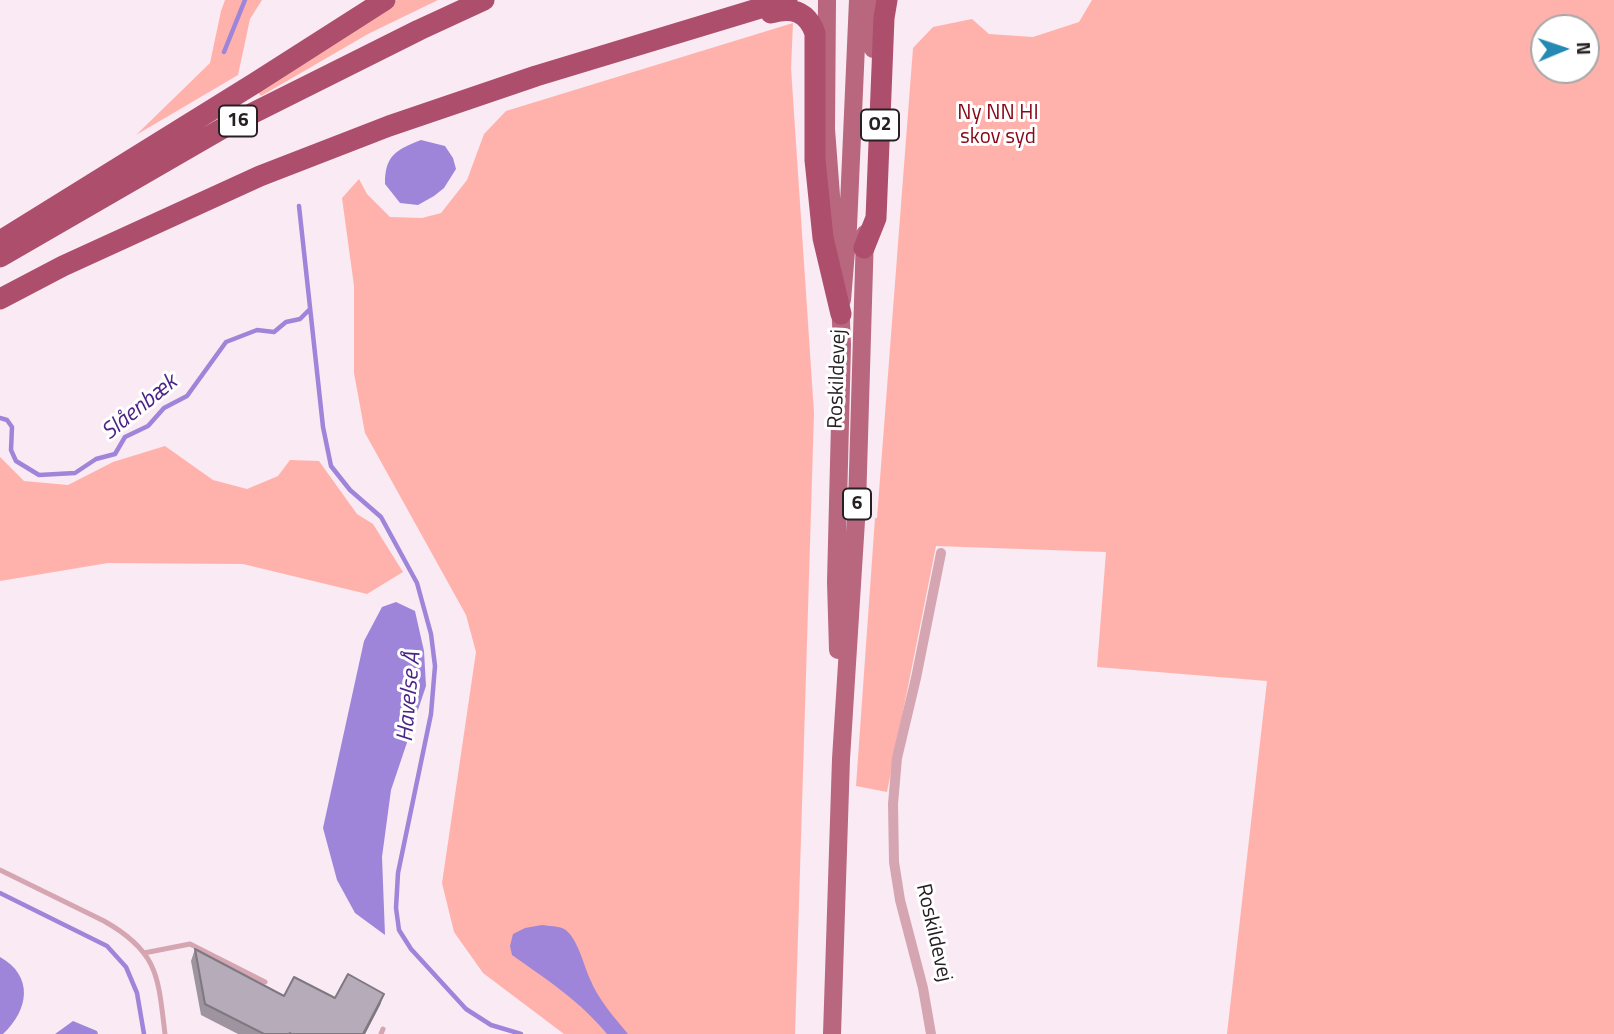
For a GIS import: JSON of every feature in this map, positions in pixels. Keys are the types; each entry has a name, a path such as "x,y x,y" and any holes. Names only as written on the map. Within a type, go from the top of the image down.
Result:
{"highway":[{"path":"0,241 385,0"},
{"name":"16","path":"0,257 225,127 484,0"},
{"path":"0,299 63,266 260,176 390,126 536,76 787,0"},
{"name":"O2","path":"864,248 876,218 887,0"},
{"path":"603,55 657,47 784,9 804,16 815,33 819,199 823,238 841,314"}],"main road":[{"name":"Roskildevej","path":"827,0 826,129 841,314"},
{"name":"Roskildevej","path":"841,759 836,582 841,314 848,227 858,0"},
{"name":"Roskildevej","path":"832,1034 841,759 857,505 873,0"}],"street":[{"name":"Roskildevej","path":"931,1034 923,988 900,900 894,862 893,804 897,758 941,553"}],"lane":[{"path":"0,870 119,929 129,937 144,953 156,973 165,1034"},
{"path":"144,953 190,944 265,982"}],"green space":[{"path":"225,0 262,0 250,19 238,75 136,135 210,63"},
{"path":"397,0 438,0 368,34 261,96 257,91"},
{"name":"Ny NN HI skov syd","path":"1092,0 1614,0 1614,1034 1227,1034 1267,681 1097,667 1106,552 936,546 887,792 856,786 913,48 933,27 972,19 989,34 1033,37 1079,22"},
{"path":"793,23 791,68 814,413 795,1034 564,1034 483,973 454,932 442,883 476,652 466,615 365,433 354,373 354,286 342,198 359,179 367,194 390,217 422,218 441,213 467,180 484,134 506,111"},
{"path":"165,446 213,480 247,489 278,476 290,460 319,461 357,514 373,524 403,572 367,594 243,564 108,563 0,581 0,457 24,481 68,485 113,462"}],"water":[{"path":"421,140 445,146 456,169 444,188 434,196 418,205 400,203 385,184 387,166 399,151"},
{"path":"396,602 415,611 424,651 426,686 391,790 382,857 385,935 355,913 337,880 323,828 364,641 382,607"},
{"path":"542,925 559,927 569,933 597,994 628,1034 607,1034 574,1001 512,955 510,946 513,934 525,928"},
{"path":"0,957 18,974 23,983 24,994 18,1015 3,1034 0,1034"},
{"path":"73,1021 97,1031 98,1034 55,1034"}],"building":[{"path":"195,949 284,996 294,977 335,998 348,974 384,994 363,1034 264,1034 205,1004"}],"waterway":[{"name":"Havelse Å","path":"224,52 245,0"},
{"name":"Havelse Å","path":"299,206 323,427 331,466 350,490 381,517 417,583 431,634 435,666 431,714 398,873 396,908 399,930 411,949 466,1009 491,1025 521,1034"},
{"name":"Slåenbæk","path":"0,418 7,420 12,427 11,450 16,461 39,475 75,473 96,459 115,454 125,437 148,426 164,408 187,396 226,342 257,330 274,332 286,322 300,319 310,309"},
{"path":"0,893 107,946 126,967 137,993 144,1034"}]}
